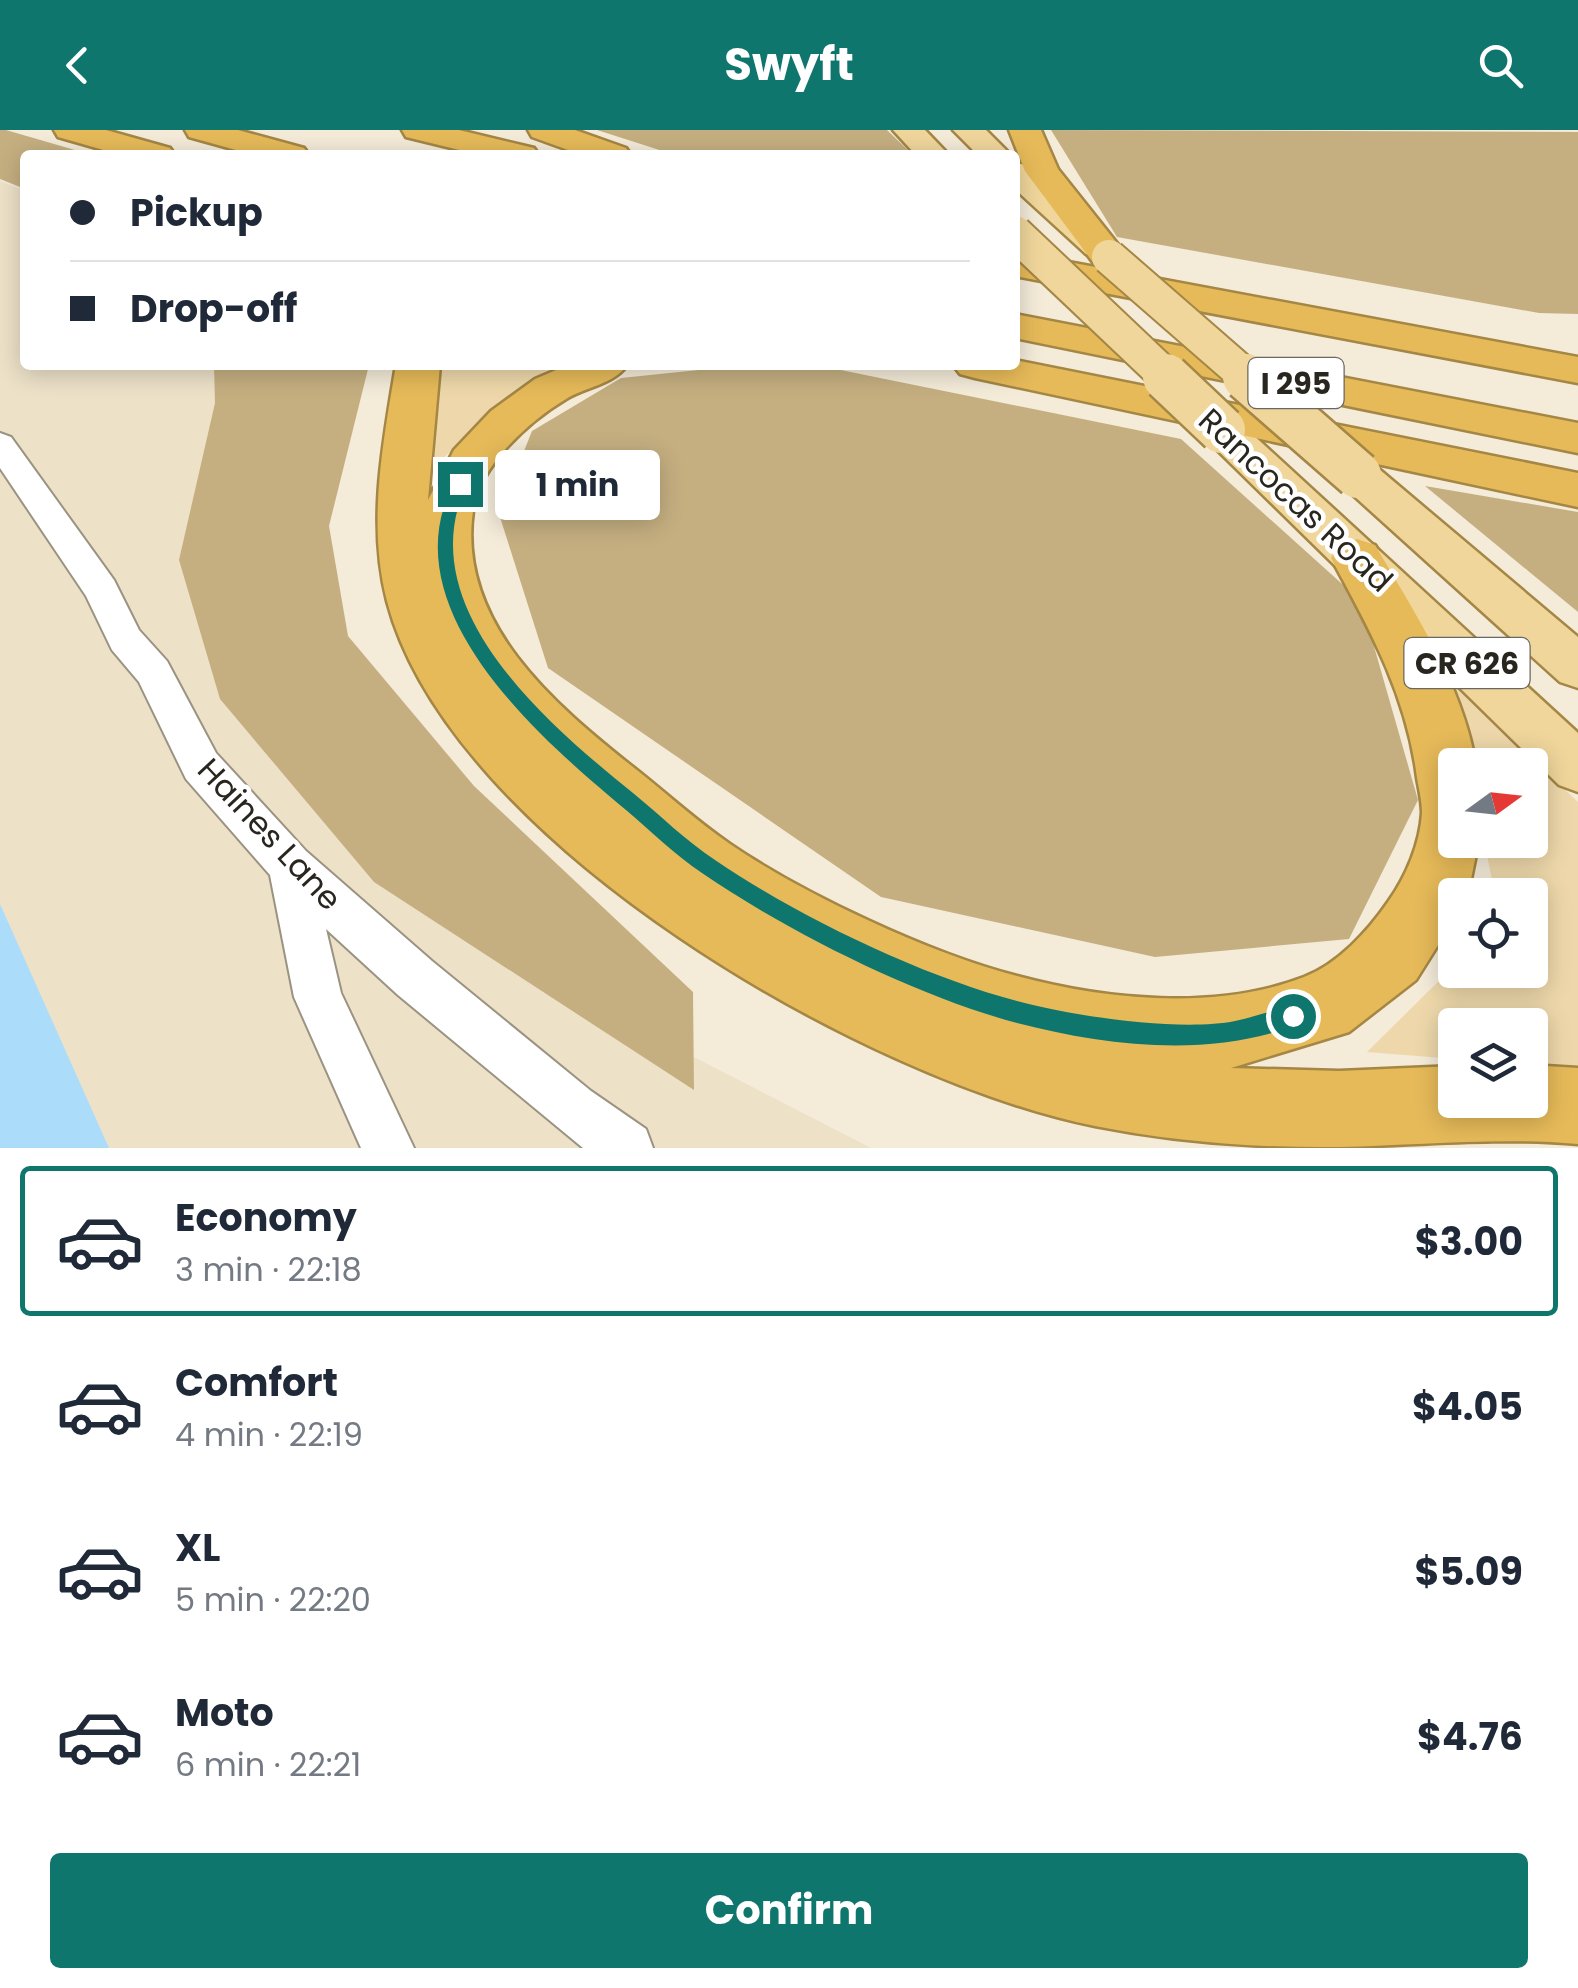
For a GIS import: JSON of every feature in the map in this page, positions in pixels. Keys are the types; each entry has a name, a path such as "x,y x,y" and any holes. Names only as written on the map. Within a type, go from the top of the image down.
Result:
{"highway":[{"path":"70,130 140,150"},
{"path":"200,130 274,150"},
{"path":"418,130 501,150"},
{"path":"544,130 600,150"},
{"path":"1026,130 1042,171 1109,257"},
{"name":"I 295","path":"1020,265 1578,370"},
{"path":"1225,304 1360,308 1578,337"},
{"name":"I 295","path":"1020,327 1578,438"},
{"path":"417,370 404,462 403,517 408,574 425,633 460,695 507,755 572,818 665,890 848,999 964,1052 1088,1088 1216,1105 1334,1110 1578,1106"},
{"path":"595,370 537,400 507,421 471,460 448,508 447,561 463,620 502,681 558,742 708,866 806,923 909,973 1017,1012 1128,1032 1232,1032 1324,1007 1392,956 1436,890 1453,812 1441,732 1413,658 1357,558"},
{"path":"969,370 1026,378"},
{"path":"995,370 1578,490"}],"main road":[{"path":"908,130 929,150"},
{"path":"968,130 990,150"},
{"name":"Rancocas Road","path":"1020,177 1578,667"},
{"name":"Rancocas Road","path":"1020,237 1578,768"}],"lane":[{"name":"Haines Lane","path":"0,444 100,590 126,640 153,672 201,766 290,866 429,990 573,1109 627,1148"},
{"path":"290,866 318,996 388,1148"}],"shaded area":[{"path":"0,130 75,150 20,150 20,187 0,179"},
{"path":"597,130 887,130 908,150 659,150"},
{"path":"1051,130 1578,132 1578,314 1539,313 1117,237"},
{"path":"0,181 20,189 20,370 275,370 245,552 600,1009 871,1148 0,1148"},
{"path":"214,370 368,370 329,526 348,636 474,786 693,992 694,1090 374,882 220,699 179,560 215,403"},
{"path":"439,370 554,370 524,385 420,479"},
{"path":"699,370 841,370 1181,439 1361,601 1418,800 1349,939 1155,957 881,897 548,668 499,514 532,431 621,378"},
{"path":"1425,486 1578,512 1578,612"},
{"path":"1453,683 1521,748 1466,748"},
{"path":"1548,773 1578,802 1578,1068 1548,1066 1548,1008 1438,1008 1438,1058 1367,1052 1438,982 1438,988 1548,988 1548,878 1492,878 1488,858 1548,858"}],"building":[{"path":"0,904 109,1148 0,1148"}],"route":[{"path":"460,484 448,508 447,561 463,620 502,681 558,742 708,866 806,923 909,973 1017,1012 1128,1032 1232,1032 1293,1016"}]}
